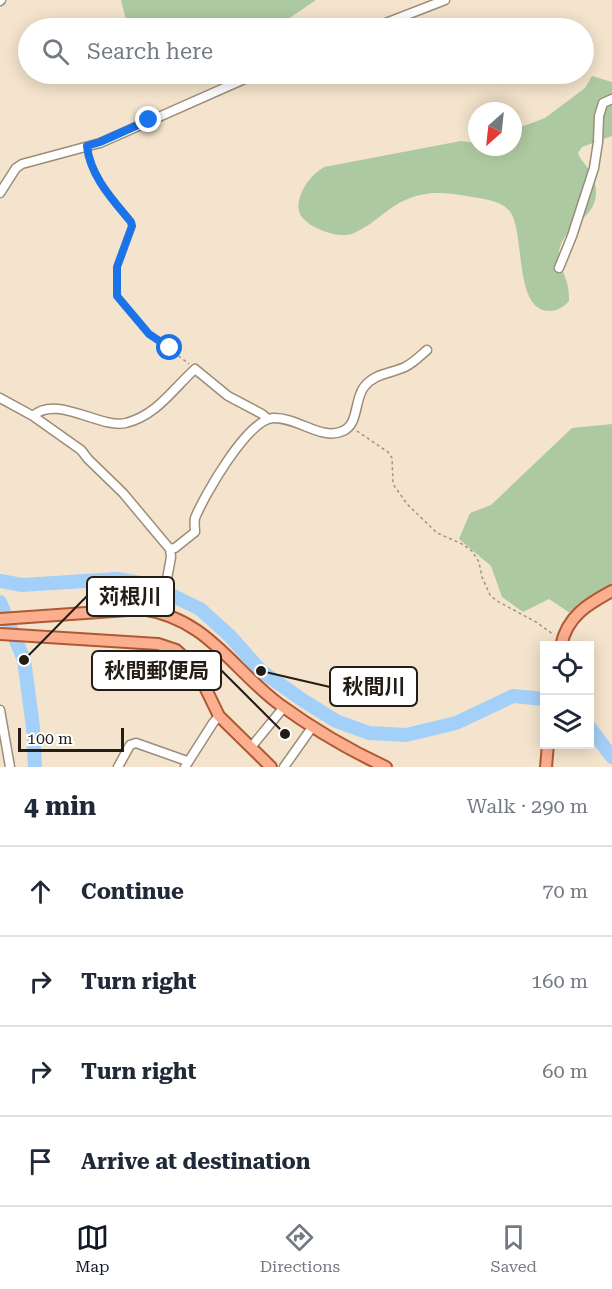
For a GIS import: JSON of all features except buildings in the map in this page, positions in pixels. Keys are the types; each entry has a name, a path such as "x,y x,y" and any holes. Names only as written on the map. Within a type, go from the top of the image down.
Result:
{"main road":[{"path":"563,641 570,622 576,614 585,606 612,591"},
{"path":"0,619 162,607 201,632 284,707 367,758 386,767"},
{"path":"4,634 170,646 189,662 204,685 219,716 271,767"},
{"path":"546,767 548,749"}],"street":[{"path":"399,18 445,0"},
{"path":"0,193 16,168 22,164 100,142 233,84"},
{"path":"559,268 594,168 600,110 603,103 612,99"},
{"path":"33,417 41,411 58,410 78,413 114,424 129,422 158,408 176,386 195,369 228,396 268,419 290,420 328,434 339,433 351,426 359,398 366,385 376,377 407,366 427,350"},
{"path":"0,398 33,417 81,450 123,493 170,549 171,557 162,607"},
{"path":"170,549 175,548 195,532 194,521 224,465 253,430 268,419"},
{"path":"252,746 284,707"},
{"path":"0,710 10,767"},
{"path":"118,767 130,745 136,743 186,764 219,716"},
{"path":"284,767 314,726"}],"path":[{"path":"87,146 88,156 100,182 132,226 117,267 117,296 149,334 195,369"},
{"path":"351,426 388,452 392,458 391,473 396,490 427,525 437,533 472,551 490,595 548,630 559,641"}],"shaded area":[{"path":"131,645 161,647 172,652 166,691 128,685"}],"green space":[{"path":"121,0 316,0 290,18 126,18"},
{"path":"594,77 612,82 612,136 582,147 578,153 593,176 596,190 591,209 571,230 560,247 561,267 569,291 569,301 563,307 550,311 539,308 531,299 522,271 515,224 511,213 497,202 450,194 420,195 401,202 363,228 348,235 325,232 311,225 301,216 298,208 303,190 316,172 324,167 461,141 468,142 468,156 522,156 522,127 545,118 587,84 594,84"},
{"path":"612,424 612,587 570,613 549,599 523,612 502,597 491,566 459,539 470,513 491,505 572,428"}],"waterway":[{"path":"0,581 22,585 118,579 151,585 200,609 230,636 261,671 304,701 336,721 369,733 406,735 456,723 513,696 540,699"},
{"path":"0,602 24,660 33,727 35,767"},
{"path":"594,733 612,757"}],"place":[{"name":"苅根川","path":"24,660"},
{"name":"秋間川","path":"261,671"},
{"name":"秋間郵便局","path":"285,734"}],"route":[{"path":"149,120 87,146 88,156 100,182 132,226 117,267 117,296 149,334 170,348"}]}
